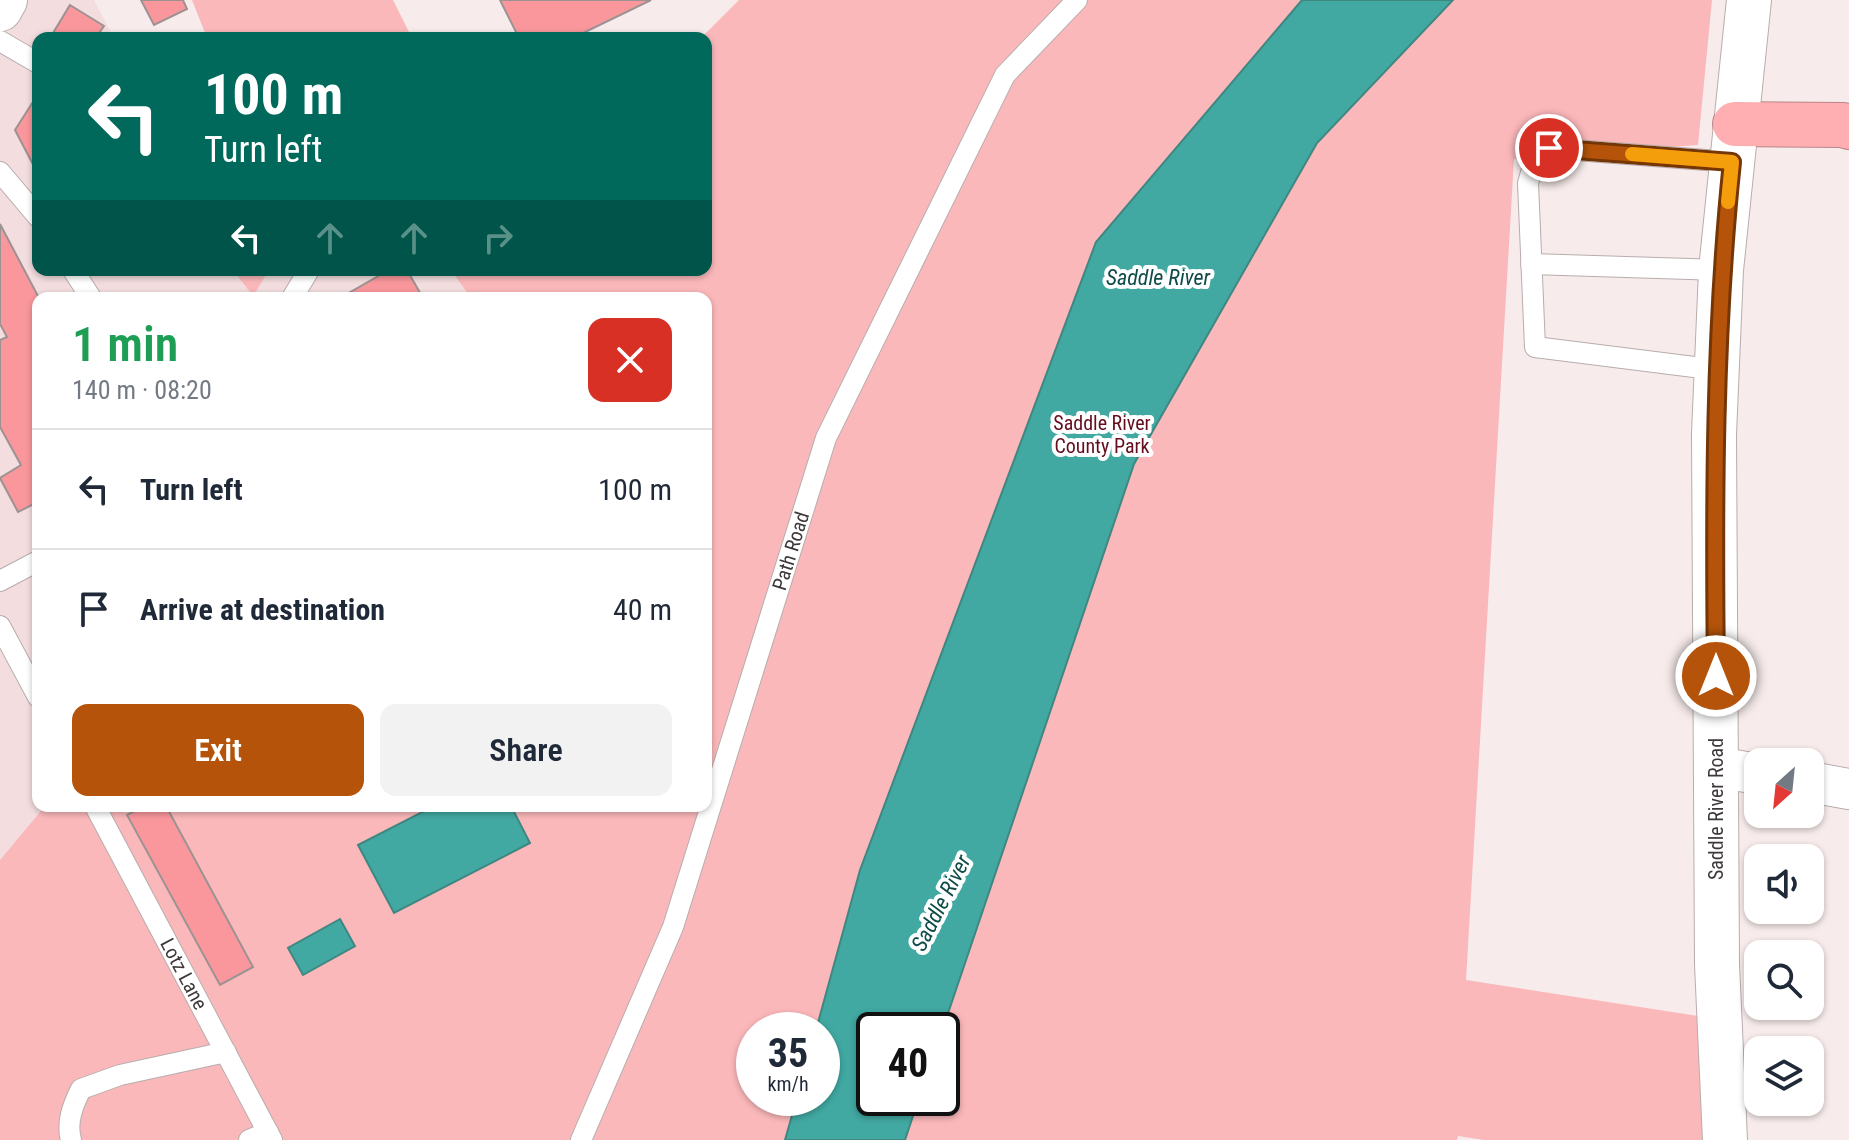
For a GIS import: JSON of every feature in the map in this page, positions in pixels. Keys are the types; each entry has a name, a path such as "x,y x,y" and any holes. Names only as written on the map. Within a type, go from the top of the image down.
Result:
{"highway":[{"path":"1733,143 1843,125 1849,127"}],"street":[{"path":"0,9 5,0"},
{"name":"Saddle River Road","path":"1731,1139 1717,964 1737,771 1714,434 1721,270 1749,0"},
{"path":"1824,785 1849,789"}],"lane":[{"name":"Path Road","path":"712,802 826,438 1005,75 1077,0"},
{"path":"0,41 32,60"},
{"path":"1718,370 1535,347 1528,183 1538,149 1733,143"},
{"path":"0,172 32,210"},
{"path":"1531,264 1721,270"},
{"path":"0,581 32,564"},
{"path":"0,626 32,686"},
{"path":"12,648 32,659"},
{"name":"Lotz Lane","path":"98,812 226,1052 263,1137"},
{"name":"Path Road","path":"581,1140 673,927 709,812"},
{"path":"71,1140 71,1109 81,1089 120,1075 226,1052"}],"shaded area":[{"path":"0,0 94,0 111,32 32,32 32,276 511,276 515,292 32,292 32,812 40,812 0,860"}],"green space":[{"path":"192,0 393,0 409,32 205,32"},
{"name":"Saddle River County Park","path":"739,0 1712,0 1698,145 1514,159 1466,980 1698,1016 1705,1140 1484,1140 1458,1136 1457,1140 0,1140 0,860 40,812 712,812 712,292 467,292 455,276 712,276 712,32 707,32"},
{"path":"238,276 265,276 255,292 250,292"}],"water":[{"name":"Saddle River","path":"1302,0 1453,0 1317,143 1134,464 948,1012 856,1012 856,1116 913,1116 905,1140 785,1140 792,1116 840,1116 840,1012 821,1012 860,870 1096,242"},
{"path":"422,812 514,812 530,843 394,913 358,845"},
{"path":"340,919 355,946 303,975 288,948"}],"building":[{"path":"141,0 183,0 187,9 154,25"},
{"path":"500,0 651,0 585,32 516,32"},
{"path":"70,5 104,26 100,32 54,32"},
{"path":"32,103 32,163 15,130"},
{"path":"0,224 36,292 32,292 32,505 18,512 0,478 21,465 0,427 0,340 7,337 0,324"},
{"path":"378,276 410,276 420,292 350,292"},
{"path":"133,812 169,812 253,967 220,985 127,815"}],"slow traffic":[{"path":"1632,154 1732,162 1728,202"}],"route":[{"path":"1549,148 1732,162 1721,270 1714,434 1716,676"}]}
